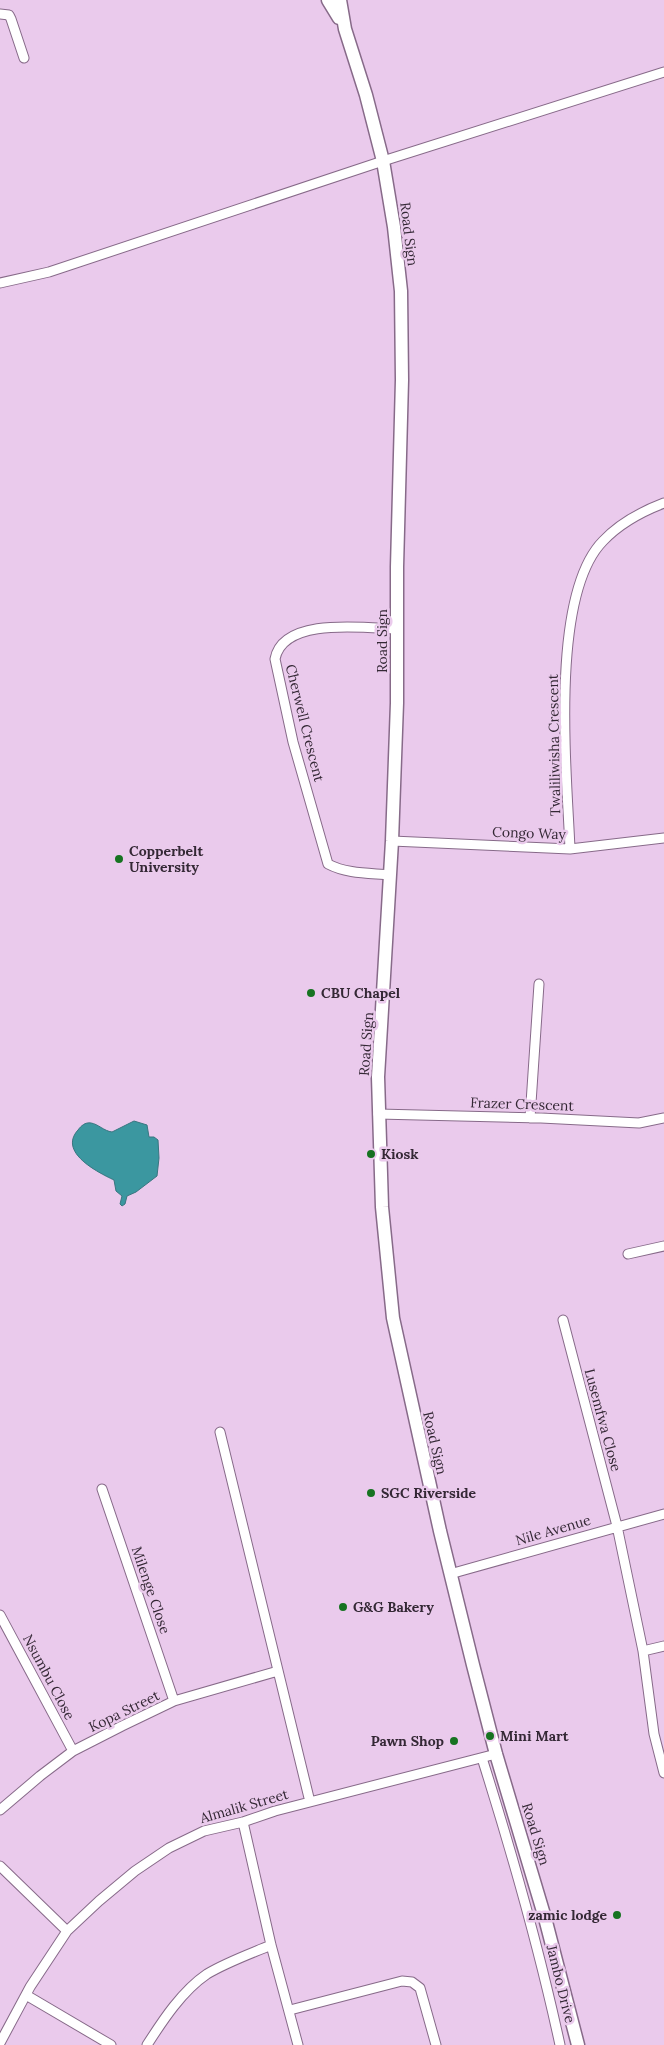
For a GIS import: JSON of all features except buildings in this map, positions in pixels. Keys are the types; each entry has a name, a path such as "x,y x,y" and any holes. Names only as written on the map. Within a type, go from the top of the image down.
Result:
{"main road":[{"path":"328,0 345,28"},
{"path":"340,0 345,28"},
{"name":"Road Sign","path":"345,28 366,96 383,161 394,227 401,291 402,337 392,841 378,1077 382,1207 393,1318 450,1574 496,1754 545,1918 578,2045"}],"street":[{"path":"0,14 9,15 24,58"},
{"path":"0,283 49,272 383,161 664,72"},
{"name":"Twaliliwisha Crescent","path":"570,849 565,706 569,629 576,595 588,563 602,542 646,510 664,504"},
{"name":"Cherwell Crescent","path":"390,875 350,872 337,869 328,864 293,742 275,659 277,651 282,645 300,632 338,626 397,629"},
{"name":"Congo Way","path":"392,841 570,849 664,838"},
{"path":"530,1118 539,984"},
{"name":"Frazer Crescent","path":"378,1114 639,1123 664,1118"},
{"path":"628,1254 664,1246"},
{"name":"Lusemfwa Close","path":"563,1320 617,1526 643,1651 654,1734 664,1773"},
{"path":"220,1432 310,1802"},
{"name":"Milenge Close","path":"102,1488 174,1701"},
{"name":"Nile Avenue","path":"450,1574 664,1514"},
{"name":"Nsumbu Close","path":"0,1615 73,1751"},
{"path":"643,1651 664,1646"},
{"name":"Kopa Street","path":"1,1807 73,1751 174,1701 278,1671"},
{"name":"Almalik Street","path":"0,2043 26,1995 66,1930 128,1877 169,1848 204,1831 496,1754"},
{"name":"Jambo Drive","path":"482,1758 528,1917 560,2045"},
{"path":"243,1822 271,1946 298,2045"},
{"path":"0,1866 66,1930"},
{"path":"147,2045 175,2006 205,1976 221,1966 271,1946"},
{"path":"290,2010 402,1981 412,1982 420,1988 436,2045"},
{"path":"26,1995 112,2045"}],"shaded area":[{"path":"134,1121 147,1125 149,1137 154,1137 158,1140 157,1176 136,1192 127,1196 125,1204 122,1206 120,1204 122,1196 116,1191 114,1180 98,1172 82,1160 73,1146 73,1138 80,1127 87,1123 112,1132"}],"place":[{"name":"Copperbelt University","path":"119,859"},
{"name":"CBU Chapel","path":"311,993"},
{"name":"Kiosk","path":"371,1154"},
{"name":"SGC Riverside","path":"371,1493"},
{"name":"G&G Bakery","path":"343,1607"},
{"name":"Mini Mart","path":"490,1736"},
{"name":"Pawn Shop","path":"454,1741"},
{"name":"zamic lodge","path":"617,1915"}]}
